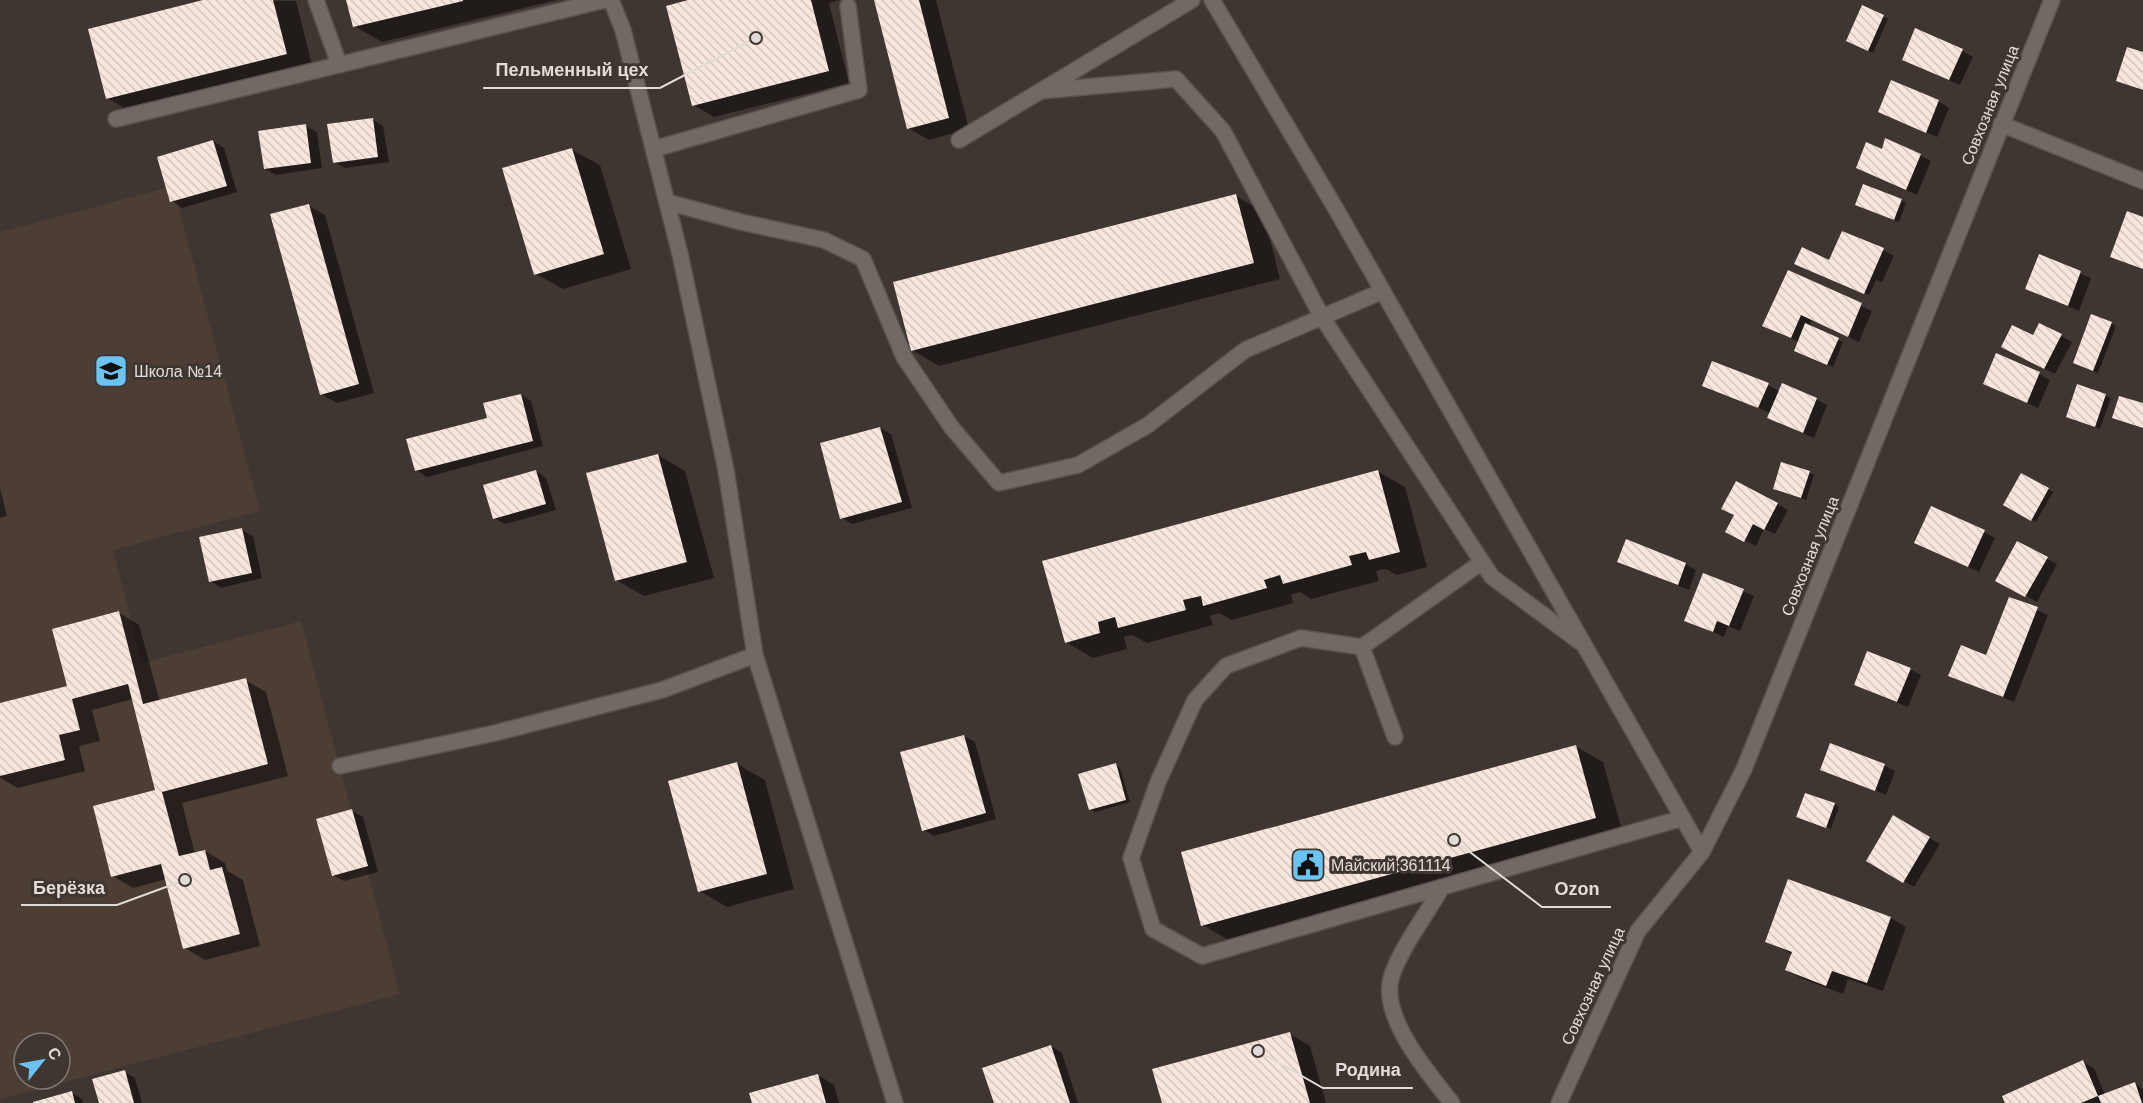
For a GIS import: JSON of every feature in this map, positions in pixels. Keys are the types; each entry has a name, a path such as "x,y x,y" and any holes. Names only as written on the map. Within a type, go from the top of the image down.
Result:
{"street":[{"path":"316,0 339,64"},
{"path":"116,119 605,0"},
{"path":"611,0 623,30 667,202 726,470 755,655 895,1103"},
{"path":"959,140 1192,0"},
{"path":"1212,0 1383,291 1702,852"},
{"name":"Совхозная улица","path":"1558,1103 1638,931 1702,852 1744,769 2052,0"},
{"path":"654,149 859,90 848,6"},
{"path":"1040,91 1176,79 1223,131 1322,317 1492,577 1585,646"},
{"path":"2001,124 2143,182"},
{"path":"667,202 741,222 824,240 862,259 904,357 952,428 999,483 1078,465 1148,425 1245,350 1383,291"},
{"path":"1482,562 1362,647 1301,638 1226,666 1195,700 1158,782 1131,858 1153,929 1202,956 1683,818"},
{"path":"1362,647 1395,737"},
{"path":"340,766 495,733 662,690 755,655"},
{"path":"1442,888 1392,975 1389,997 1397,1025 1452,1103"}],"shaded area":[{"path":"173,186 260,511 113,550 142,663 301,621 400,994 72,1080 72,1031 12,1031 12,1091 30,1091 0,1099 0,232"}],"building":[{"path":"203,0 273,0 287,54 106,99 88,29"},
{"path":"346,0 463,0 463,1 353,27"},
{"path":"688,0 811,0 829,71 692,106 666,6"},
{"path":"874,0 919,0 949,118 907,129"},
{"path":"1862,5 1884,15 1868,51 1846,41"},
{"path":"1915,28 1963,49 1949,80 1902,60"},
{"path":"2127,47 2143,52 2143,90 2116,81"},
{"path":"1891,80 1939,100 1926,133 1878,112"},
{"path":"373,118 378,157 333,163 327,124"},
{"path":"306,124 311,163 264,169 258,131"},
{"path":"1885,138 1921,154 1906,190 1856,168 1866,142 1882,149"},
{"path":"213,140 227,186 170,202 157,157"},
{"path":"572,148 604,254 534,275 502,168"},
{"path":"1863,184 1902,199 1894,220 1855,205"},
{"path":"1236,194 1254,263 911,351 893,282"},
{"path":"309,204 359,384 320,395 270,214"},
{"path":"2127,211 2143,217 2143,269 2110,257"},
{"path":"1842,231 1884,248 1864,294 1794,264 1802,247 1829,260"},
{"path":"2039,254 2081,271 2068,306 2025,289"},
{"path":"1788,270 1862,303 1848,337 1801,315 1791,338 1762,326"},
{"path":"2091,314 2112,322 2093,371 2073,363"},
{"path":"1805,323 1839,338 1827,365 1794,351"},
{"path":"2039,323 2062,334 2044,369 2001,347 2012,325 2033,335"},
{"path":"1996,353 2040,372 2027,403 1983,384"},
{"path":"1712,361 1769,383 1758,408 1702,386"},
{"path":"1782,383 1817,398 1803,433 1767,418"},
{"path":"2077,384 2106,394 2095,427 2066,417"},
{"path":"521,394 533,441 415,471 406,439 487,418 483,403"},
{"path":"2119,396 2143,403 2143,428 2112,418"},
{"path":"880,427 902,502 840,519 820,443"},
{"path":"658,454 687,562 615,581 586,473"},
{"path":"1781,462 1810,471 1801,498 1773,489"},
{"path":"536,470 546,504 493,519 483,485"},
{"path":"1378,470 1400,552 1369,560 1366,552 1349,556 1352,565 1283,584 1280,575 1264,580 1267,588 1203,606 1201,596 1183,600 1186,610 1118,628 1115,617 1098,622 1100,633 1065,643 1042,561"},
{"path":"2021,473 2049,488 2031,521 2003,505"},
{"path":"1736,481 1778,503 1764,530 1753,524 1744,542 1725,532 1734,515 1721,509"},
{"path":"1931,506 1985,530 1968,567 1914,543"},
{"path":"242,528 252,573 209,582 199,537"},
{"path":"1626,539 1686,563 1678,585 1617,562"},
{"path":"2017,541 2048,557 2025,597 1995,581"},
{"path":"1703,573 1744,589 1729,626 1717,621 1713,632 1684,621"},
{"path":"2009,597 2038,607 2003,697 1948,676 1961,645 1986,655"},
{"path":"119,611 143,704 246,678 268,764 162,792 179,856 205,850 210,870 222,867 240,934 183,949 161,864 111,877 93,806 155,790 128,684 72,699 80,730 59,735 65,760 0,776 0,703 67,686 52,629"},
{"path":"1867,651 1911,668 1897,702 1854,685"},
{"path":"964,735 986,813 922,831 900,752"},
{"path":"1830,743 1885,764 1875,791 1820,770"},
{"path":"1576,745 1596,818 1201,926 1181,852"},
{"path":"737,762 767,874 698,892 668,781"},
{"path":"1116,763 1126,800 1089,810 1078,774"},
{"path":"1805,793 1835,803 1826,828 1796,817"},
{"path":"352,809 368,866 332,876 316,819"},
{"path":"1893,815 1930,837 1903,883 1866,861"},
{"path":"1788,879 1891,917 1867,983 1832,971 1826,986 1785,970 1792,952 1765,942"},
{"path":"1290,1032 1310,1103 1162,1103 1152,1069"},
{"path":"1051,1045 1070,1103 994,1103 982,1068"},
{"path":"2083,1060 2098,1096 2081,1103 2005,1103 2002,1096"},
{"path":"125,1070 134,1103 99,1103 92,1079"},
{"path":"818,1074 826,1103 752,1103 749,1093"},
{"path":"2135,1082 2142,1103 2101,1103 2098,1096"},
{"path":"72,1091 75,1103 33,1103"}],"place":[{"name":"Пельменный цех","path":"756,38"},
{"name":"Школа №14","path":"111,371"},
{"name":"Ozon","path":"1454,840"},
{"name":"Майский 361114","path":"1308,865"},
{"name":"Берёзка","path":"185,880"},
{"name":"Родина","path":"1258,1051"}]}
